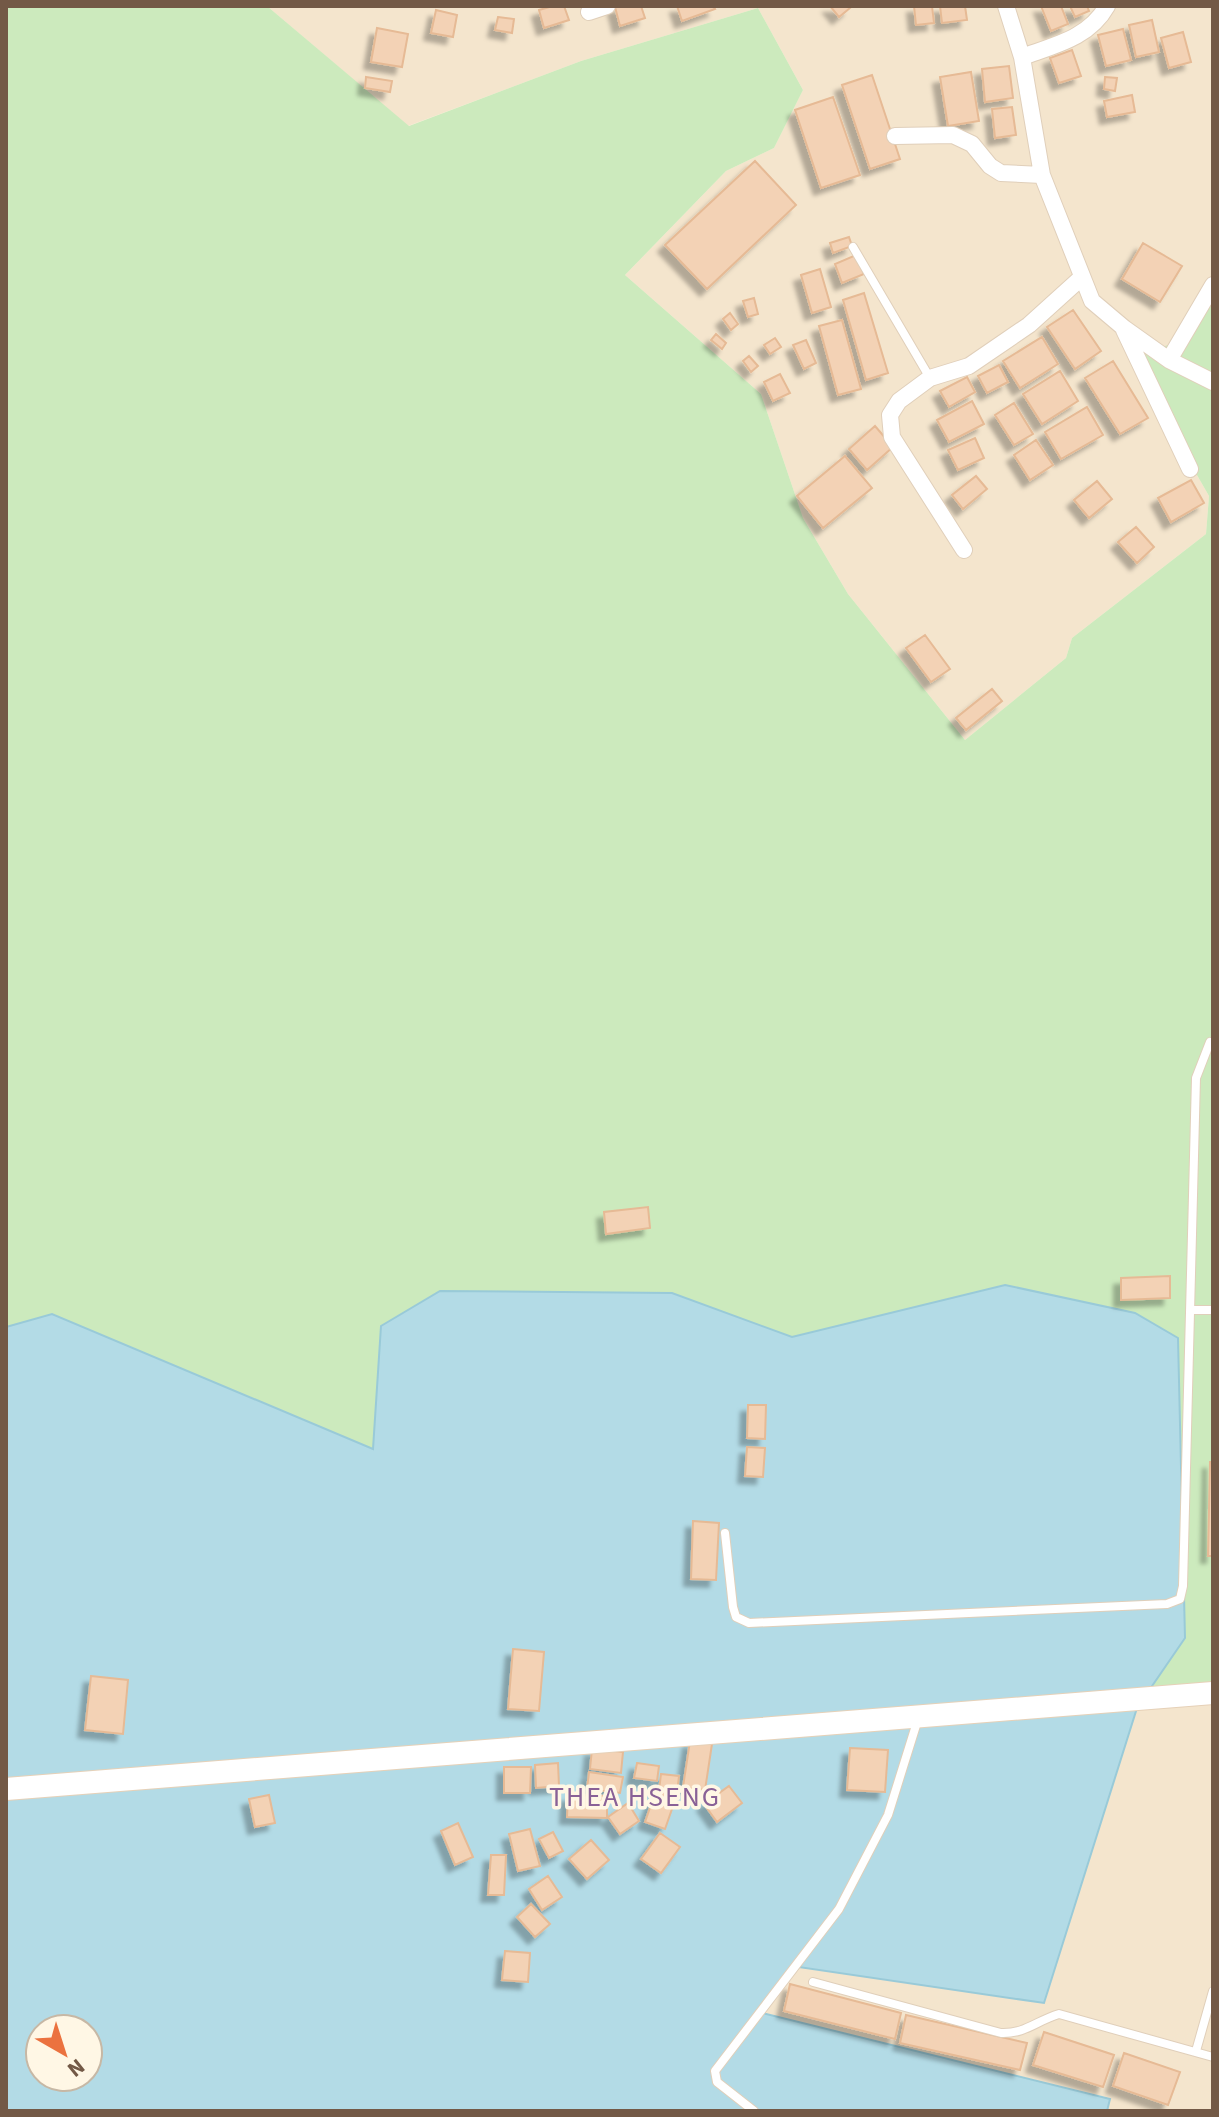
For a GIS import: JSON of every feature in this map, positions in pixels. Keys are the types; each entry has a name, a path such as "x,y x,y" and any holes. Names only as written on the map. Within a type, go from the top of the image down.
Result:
{"street":[{"path":"589,12 607,6"},
{"path":"1006,6 1022,57 1042,175 1092,301 1169,360 1213,382"},
{"path":"1022,57 1080,36 1097,23 1107,6"},
{"path":"895,136 953,135 972,144 990,166 1001,173 1042,175"},
{"path":"964,550 892,437 890,415 899,401 930,378 969,366 1029,325 1081,278"},
{"path":"1169,360 1213,285"},
{"path":"1124,328 1190,469"},
{"path":"6,1789 1213,1693"}],"lane":[{"path":"853,247 930,378"},
{"path":"725,1533 733,1607 736,1617 749,1623 1167,1604 1180,1599 1183,1586 1192,1310 1196,1078 1210,1042"},
{"path":"1192,1310 1213,1310"},
{"path":"754,2111 717,2082 715,2071 839,1909 888,1815 918,1718"},
{"path":"813,1982 1001,2033 1018,2034 1044,2018 1059,2014 1213,2057"},
{"path":"1196,2051 1213,1991"}],"shaded area":[{"path":"267,6 1213,6 1213,295 1183,339 1135,367 1209,496 1206,534 1072,638 1066,658 965,740 848,594 803,518 761,394 625,275 726,171 774,148 803,90 758,8 581,61 408,126"},
{"path":"1213,1699 1213,2111 1107,2111 1110,2098 762,2014 799,1967 1044,2003 1137,1708"}],"green space":[{"path":"6,6 267,6 409,126 581,61 758,8 803,90 774,148 726,171 625,275 761,394 803,518 848,594 965,740 1066,658 1072,638 1206,534 1209,496 1135,367 1145,354 1183,339 1213,295 1213,1699 1137,1708 1185,1638 1178,1338 1005,1285 791,1337 672,1293 381,1326 373,1449 52,1314 6,1327"}],"water":[{"path":"1005,1285 1135,1313 1178,1338 1185,1638 1137,1708 1044,2003 799,1967 762,2013 1110,2099 1107,2111 6,2111 6,1327 52,1314 373,1449 381,1326 440,1291 672,1293 792,1337"}],"building":[{"path":"564,6 569,20 544,28 539,10"},
{"path":"641,6 645,18 620,26 615,7"},
{"path":"677,6 713,6 715,9 682,21"},
{"path":"830,6 848,6 850,8 839,17"},
{"path":"914,6 932,6 934,23 916,25"},
{"path":"940,6 965,6 967,20 942,23"},
{"path":"1041,6 1061,6 1068,24 1051,31"},
{"path":"1070,6 1087,6 1089,11 1075,17"},
{"path":"436,10 457,15 453,37 431,33"},
{"path":"498,17 514,19 512,33 495,30"},
{"path":"1152,20 1159,52 1136,57 1129,25"},
{"path":"377,28 408,34 402,67 371,62"},
{"path":"1123,29 1131,60 1106,66 1098,35"},
{"path":"1183,32 1191,62 1169,68 1161,38"},
{"path":"1072,50 1081,76 1059,83 1050,58"},
{"path":"1009,66 1013,98 985,102 982,69"},
{"path":"971,72 979,121 948,126 940,77"},
{"path":"872,75 900,159 870,169 842,85"},
{"path":"366,77 392,81 390,92 365,88"},
{"path":"1105,77 1117,78 1115,91 1104,89"},
{"path":"1132,95 1135,112 1107,117 1104,101"},
{"path":"833,97 860,175 821,188 795,110"},
{"path":"1012,107 1016,135 995,138 992,109"},
{"path":"755,161 796,205 707,289 665,245"},
{"path":"849,237 852,246 833,253 830,243"},
{"path":"1143,243 1182,266 1160,302 1122,279"},
{"path":"856,255 864,274 842,283 835,264"},
{"path":"820,269 831,307 812,313 801,275"},
{"path":"864,293 888,373 866,380 843,300"},
{"path":"754,298 758,314 748,317 743,301"},
{"path":"1073,310 1101,351 1075,369 1047,327"},
{"path":"730,313 738,324 731,330 723,319"},
{"path":"842,320 861,389 838,395 819,326"},
{"path":"716,334 726,343 722,349 711,340"},
{"path":"1042,337 1058,364 1020,388 1003,361"},
{"path":"775,338 781,347 770,354 764,345"},
{"path":"806,340 816,363 804,369 793,345"},
{"path":"749,356 758,366 751,372 743,361"},
{"path":"1113,361 1148,418 1120,434 1085,378"},
{"path":"999,365 1008,382 987,393 978,376"},
{"path":"1060,371 1078,401 1042,424 1023,394"},
{"path":"780,374 790,393 773,401 764,382"},
{"path":"967,377 975,392 949,407 940,391"},
{"path":"972,401 984,424 949,442 937,420"},
{"path":"1014,403 1033,434 1014,445 995,415"},
{"path":"1087,407 1103,435 1061,459 1045,432"},
{"path":"875,426 893,447 867,470 849,449"},
{"path":"975,438 984,458 958,470 948,450"},
{"path":"1036,440 1053,465 1030,480 1014,455"},
{"path":"845,456 872,488 823,528 797,496"},
{"path":"976,476 987,489 963,509 952,495"},
{"path":"1191,480 1204,503 1171,522 1158,498"},
{"path":"1097,481 1112,499 1089,518 1074,500"},
{"path":"1136,527 1154,547 1137,563 1118,542"},
{"path":"925,635 950,669 931,682 906,648"},
{"path":"992,689 1002,701 966,730 956,718"},
{"path":"648,1207 650,1228 606,1234 604,1212"},
{"path":"1170,1276 1170,1298 1121,1300 1121,1278"},
{"path":"748,1405 766,1405 765,1439 747,1438"},
{"path":"747,1447 765,1448 763,1477 745,1476"},
{"path":"1210,1462 1213,1462 1213,1556 1208,1556"},
{"path":"693,1521 719,1523 716,1580 691,1579"},
{"path":"513,1649 544,1652 539,1711 508,1709"},
{"path":"91,1676 128,1680 123,1734 85,1730"},
{"path":"690,1741 712,1744 705,1790 683,1787"},
{"path":"850,1748 888,1750 885,1792 847,1790"},
{"path":"592,1749 623,1752 621,1773 590,1769"},
{"path":"558,1763 559,1786 536,1788 535,1765"},
{"path":"637,1763 659,1766 657,1781 634,1778"},
{"path":"504,1767 531,1767 530,1793 504,1793"},
{"path":"589,1772 623,1777 620,1793 587,1789"},
{"path":"661,1774 679,1776 676,1801 658,1799"},
{"path":"729,1786 742,1803 717,1822 704,1804"},
{"path":"269,1795 275,1823 255,1827 249,1799"},
{"path":"568,1795 607,1796 607,1818 567,1817"},
{"path":"653,1799 673,1806 665,1829 645,1822"},
{"path":"628,1803 639,1821 620,1834 608,1817"},
{"path":"458,1823 473,1857 455,1865 441,1831"},
{"path":"530,1829 540,1866 518,1871 509,1834"},
{"path":"553,1832 563,1851 549,1858 539,1839"},
{"path":"660,1833 680,1847 661,1873 641,1859"},
{"path":"591,1840 609,1860 587,1879 569,1859"},
{"path":"491,1855 506,1855 504,1895 488,1895"},
{"path":"548,1876 562,1897 542,1910 529,1889"},
{"path":"531,1904 550,1924 535,1937 517,1917"},
{"path":"505,1951 530,1953 528,1982 502,1980"},
{"path":"790,1984 901,2013 895,2039 784,2011"},
{"path":"906,2015 1027,2043 1020,2070 900,2043"},
{"path":"1044,2032 1114,2055 1103,2087 1033,2065"},
{"path":"1124,2053 1180,2072 1168,2105 1113,2086"}],"district":[{"name":"THEA HSENG","path":"635,1796"}]}
